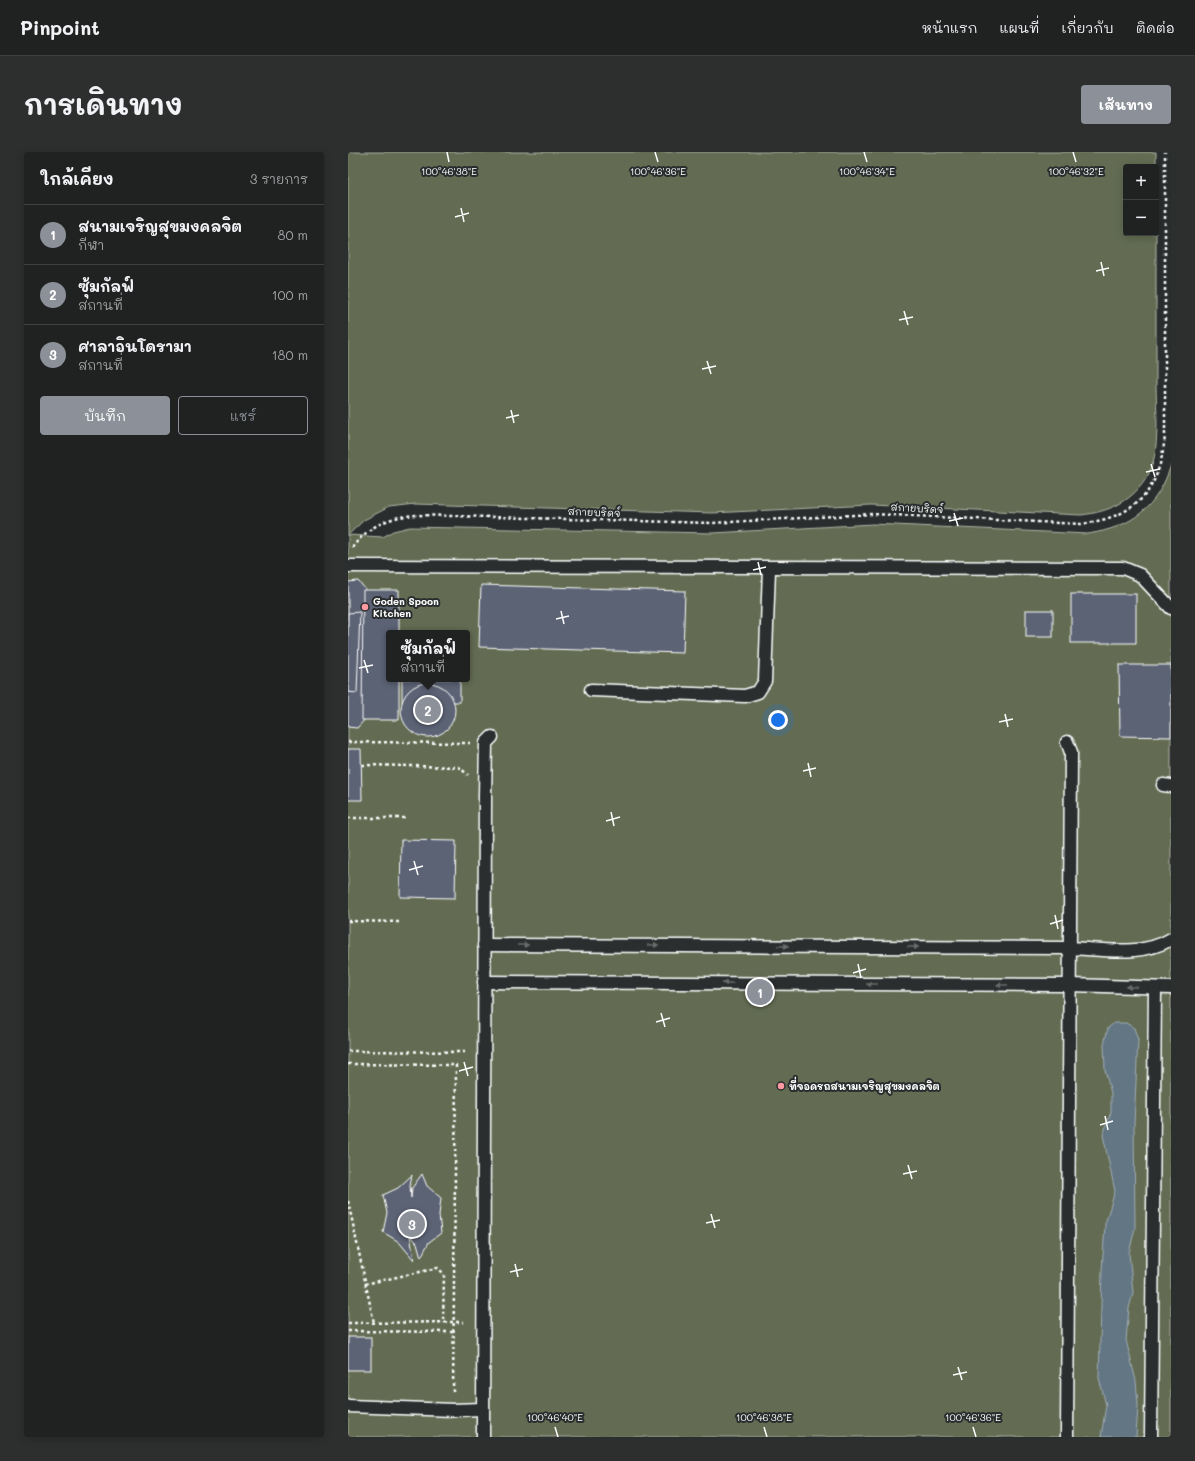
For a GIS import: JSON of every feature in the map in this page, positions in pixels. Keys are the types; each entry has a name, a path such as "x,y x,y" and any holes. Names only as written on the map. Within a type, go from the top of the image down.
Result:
{"lane":[{"path":"348,566 1124,568 1140,576 1171,608"},
{"path":"591,690 745,696 758,692 765,681 769,568"},
{"path":"483,1437 484,944 489,740"},
{"path":"1067,742 1071,752 1067,1437"},
{"path":"484,944 1069,948 1125,951 1159,947 1171,939"},
{"path":"484,982 1070,985 1171,988"},
{"path":"1151,1437 1155,988"},
{"path":"348,1406 453,1410 483,1409"}],"path":[{"name":"สกายบริดจ์","path":"348,554 369,530 383,522 403,516 712,523 872,514 1081,524 1121,514 1136,503 1149,490 1157,476 1162,458 1165,436 1165,152"},
{"path":"348,742 489,740"},
{"path":"362,765 459,767 469,776"},
{"path":"348,818 406,818"},
{"path":"348,921 402,922"},
{"path":"466,1044 466,1060"},
{"path":"348,1051 466,1052"},
{"path":"348,1064 456,1065 453,1410"},
{"path":"348,1201 374,1323"},
{"path":"365,1284 438,1268 444,1274 443,1323"},
{"path":"464,1314 464,1330"},
{"path":"348,1323 464,1322"},
{"path":"348,1330 454,1332"}],"green space":[{"path":"348,152 1156,152 1156,164 1123,164 1123,236 1156,236 1157,430 1155,454 1148,475 1136,492 1120,504 1101,511 1081,515 871,505 712,513 416,504 389,507 364,520 348,535"},
{"path":"1171,465 1171,1437 348,1437 348,535 383,537 393,531 410,527 713,533 873,524 1088,534 1104,531 1130,520 1141,513 1158,493"}],"water":[{"path":"1114,1023 1126,1023 1134,1028 1138,1040 1134,1123 1135,1228 1129,1253 1133,1293 1129,1308 1126,1340 1136,1381 1138,1405 1136,1437 1101,1437 1106,1405 1099,1378 1102,1271 1105,1224 1115,1191 1103,1135 1111,1112 1111,1093 1105,1070 1104,1044 1108,1028"}],"building":[{"path":"358,581 370,594 368,603 372,624 368,640 371,655 367,667 371,682 366,705 368,716 357,728 348,727 348,686 356,686 358,620 348,620 348,582"},
{"path":"481,585 685,591 683,653 479,647"},
{"path":"363,590 399,590 399,630 386,630 386,682 399,682 399,720 362,720"},
{"path":"1071,594 1136,594 1136,643 1071,643"},
{"path":"1026,610 1053,610 1053,637 1026,637"},
{"path":"360,612 357,693 348,692 348,613"},
{"path":"1119,665 1171,665 1171,737 1120,736"},
{"path":"402,682 460,682 460,702 402,702"},
{"path":"423,683 433,683 443,687 451,695 455,705 455,715 451,725 443,733 433,737 423,737 413,733 405,725 401,715 401,705 405,695 413,687"},
{"path":"348,749 361,749 362,800 348,800"},
{"path":"401,840 456,841 455,898 400,897"},
{"path":"422,1174 427,1186 441,1198 439,1215 441,1233 429,1242 421,1257 417,1243 410,1235 414,1260 399,1242 383,1232 387,1213 383,1195 398,1188 412,1175 410,1185 411,1198 412,1188"},
{"path":"348,1337 371,1337 371,1370 348,1370"}],"place":[{"name":"Goden Spoon Kitchen","path":"365,607"},
{"name":"ซุ้มกัลฟ์","path":"428,710"},
{"name":"สนามเจริญสุขมงคลจิต","path":"760,992"},
{"name":"ที่จอดรถสนามเจริญสุขมงคลจิต","path":"781,1086"},
{"name":"ศาลาอินโดรามา","path":"412,1224"}]}
